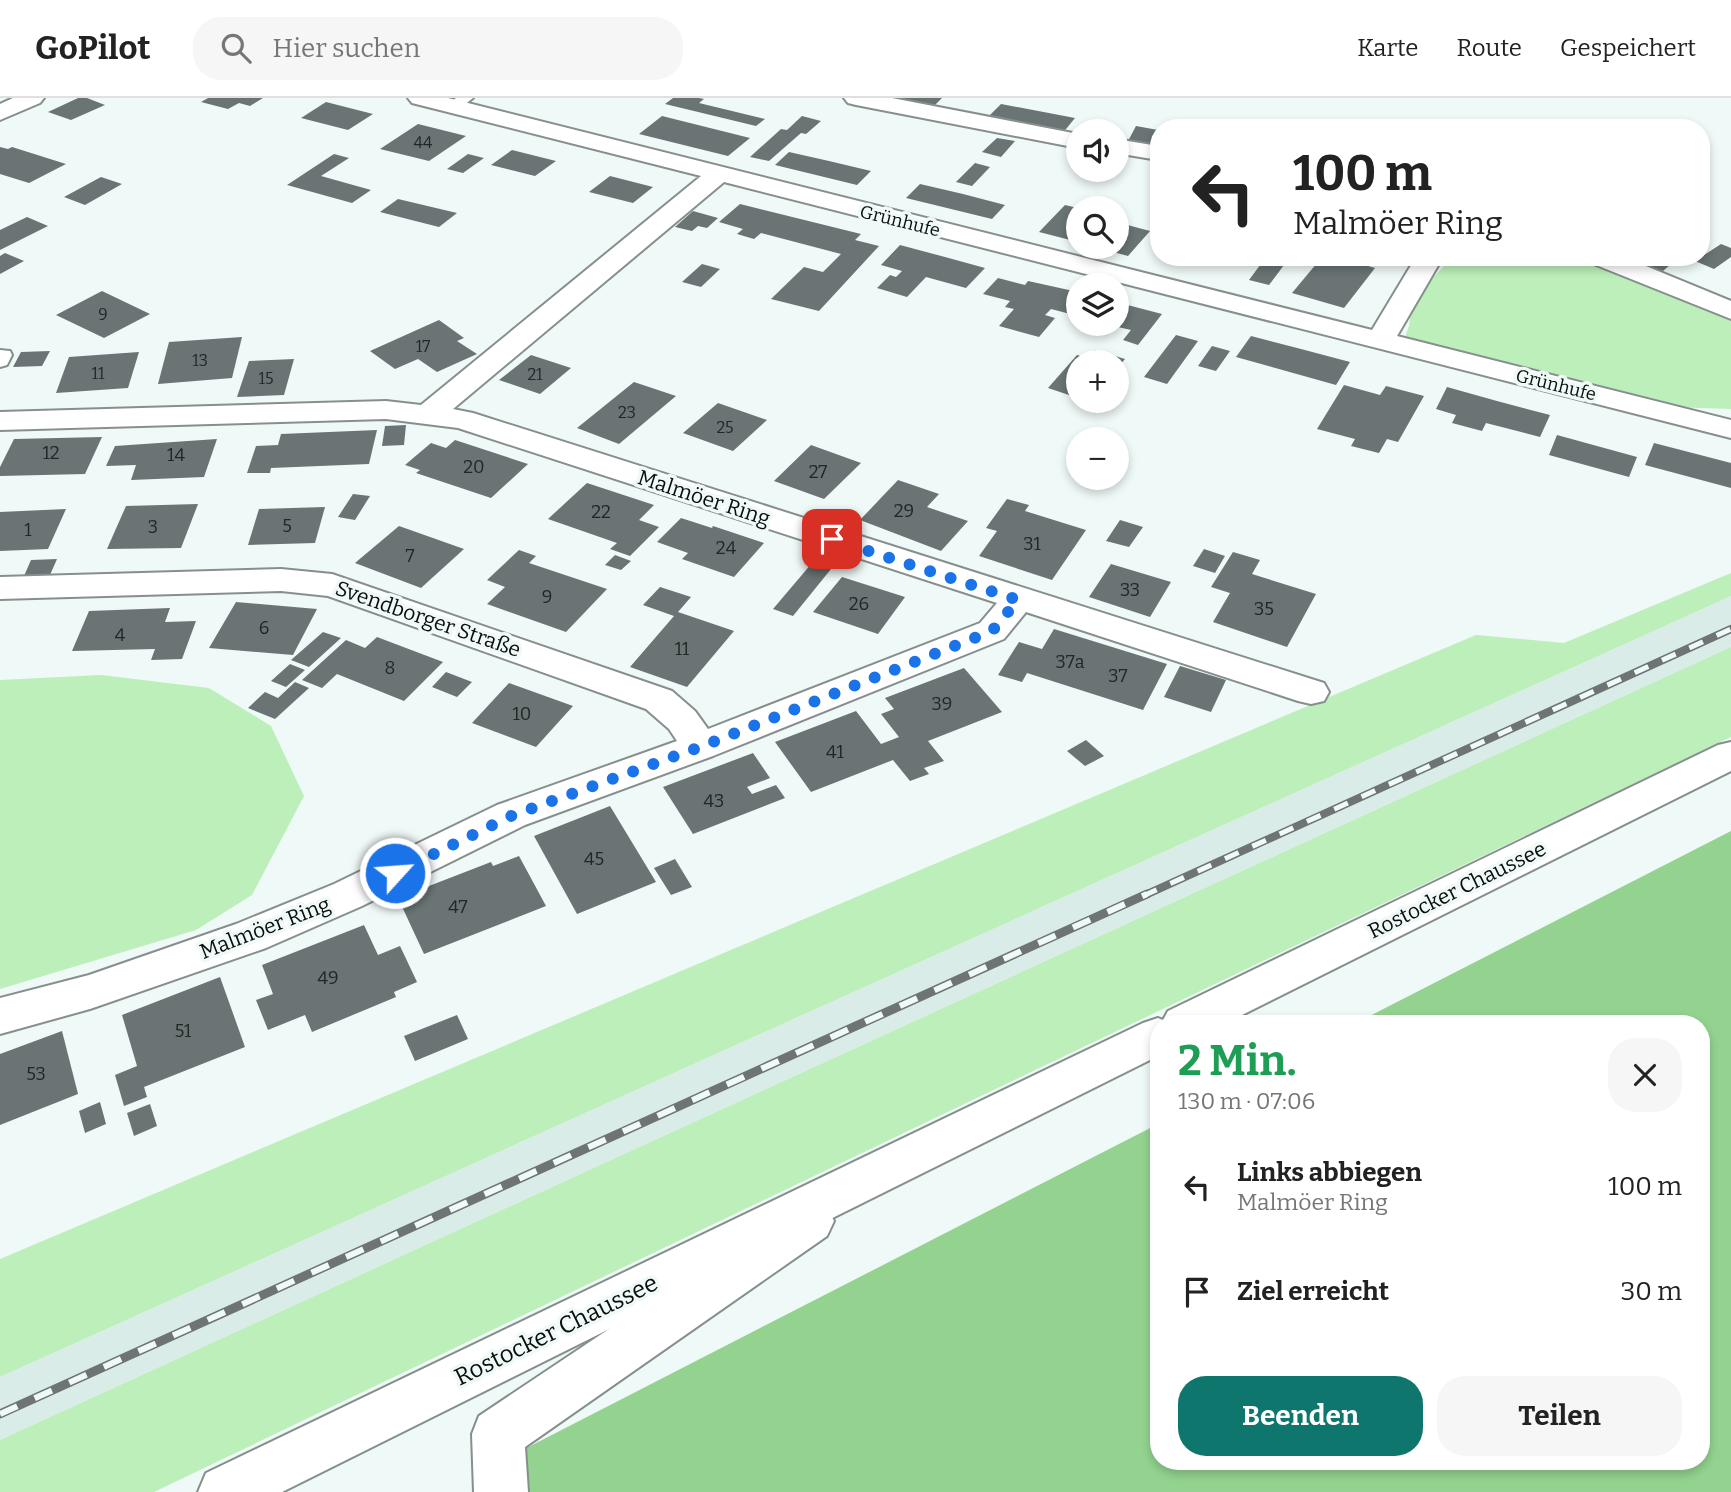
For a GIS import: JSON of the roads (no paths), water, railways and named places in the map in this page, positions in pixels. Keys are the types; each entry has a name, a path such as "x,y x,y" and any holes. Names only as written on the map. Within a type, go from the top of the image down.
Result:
{"street":[{"path":"0,113 32,98"},
{"name":"Grünhufe","path":"420,98 460,102 718,175 1731,429"},
{"path":"856,98 1066,139"},
{"path":"1129,148 1150,152"},
{"path":"430,414 718,175"},
{"path":"1380,341 1425,266"},
{"path":"1621,266 1731,312"},
{"name":"Malmöer Ring","path":"0,421 386,410 430,414 475,423 1018,600 1311,692"},
{"name":"Svendborger Straße","path":"0,587 281,580 332,585 659,700 682,720 700,747"},
{"name":"Malmöer Ring","path":"0,1016 90,992 251,936 348,895 511,816 700,747 992,631 1018,600"},
{"name":"Rostocker Chaussee","path":"1201,1015 1731,755"},
{"name":"Rostocker Chaussee","path":"225,1492 1150,1040"},
{"name":"Rostocker Chaussee","path":"501,1492 498,1434 887,1168"}],"railway":[{"path":"1143,896 1731,629"},
{"path":"0,1414 1147,894"}]}
